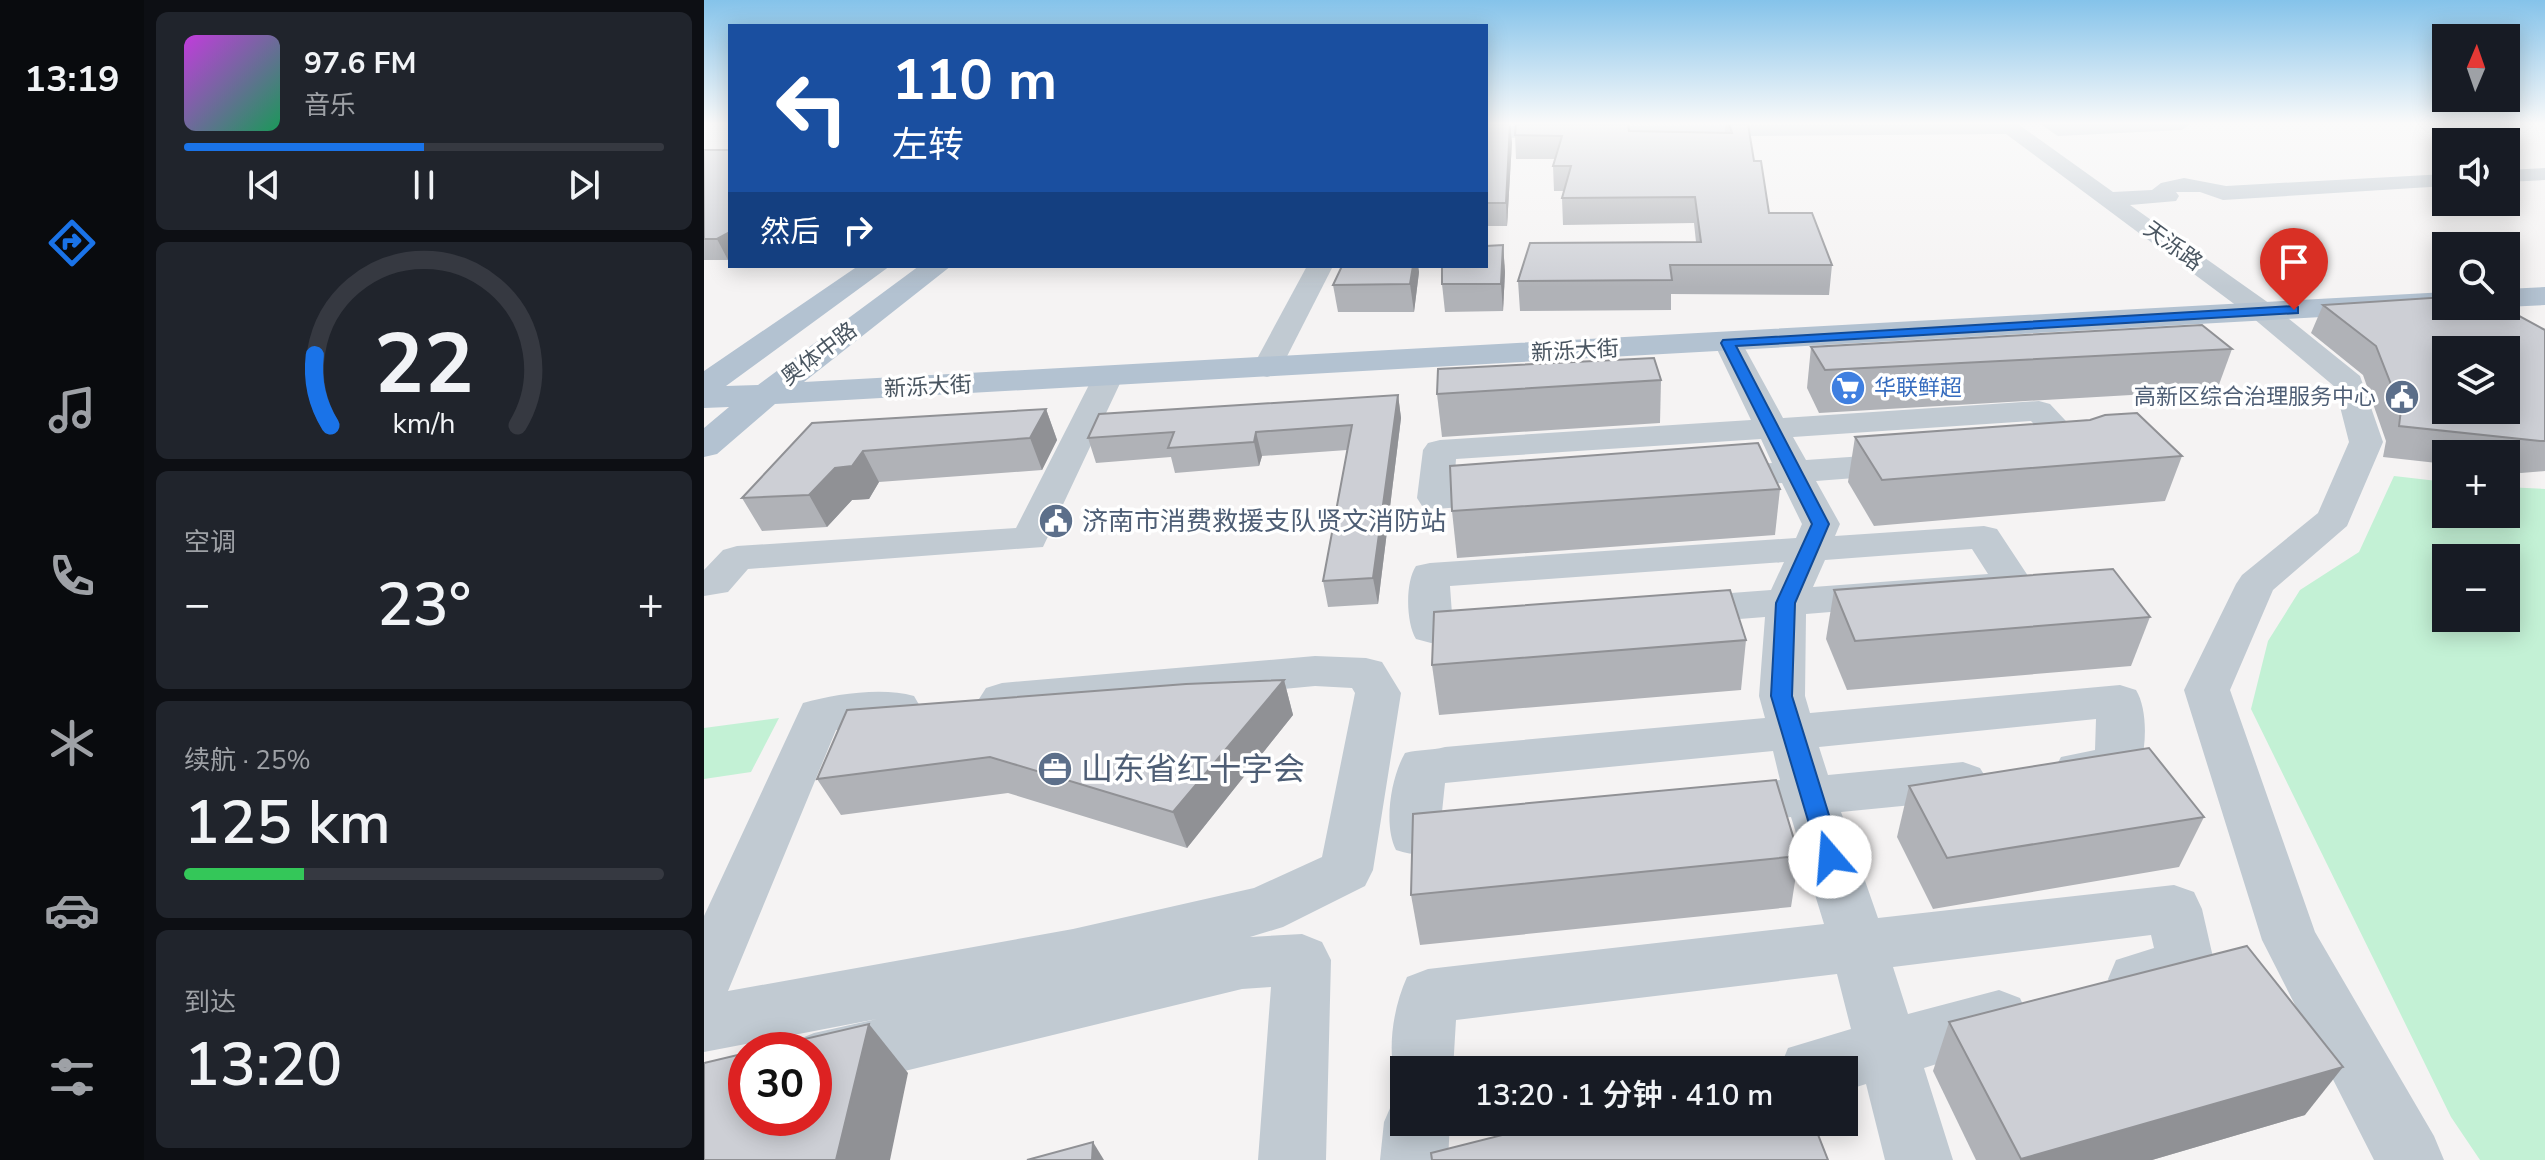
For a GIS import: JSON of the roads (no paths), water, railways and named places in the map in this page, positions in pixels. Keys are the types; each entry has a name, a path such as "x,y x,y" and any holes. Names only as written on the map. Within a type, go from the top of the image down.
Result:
{"main road":[{"name":"奥体中路","path":"704,386 873,268"},
{"name":"奥体中路","path":"704,446 763,397 934,268"},
{"path":"2520,297 2545,296"},
{"name":"新泺大街","path":"704,398 2432,302"}],"street":[{"name":"天泺路","path":"2079,178 2263,312 2349,383 2366,442 2334,518 2256,584 2207,690 2290,940 2410,1160"},
{"path":"2108,199 2168,196 2162,191 2170,186 2188,184 2223,193 2432,181"},
{"path":"1267,368 1319,268"},
{"path":"1728,343 1821,524 1786,603 1782,696 1919,1160"},
{"path":"704,584 714,583 737,558 1030,539 1108,377"},
{"path":"2039,411 2077,451 1794,472 1435,498 1440,450 2039,411"},
{"path":"1984,537 2014,585 1786,603 1431,629 1430,575 1984,537"},
{"path":"704,980 819,715 1315,671 1366,673 1378,693 1346,870 1263,910 1073,955 704,1024"},
{"path":"1493,828 1414,835 1434,766 2120,701 2118,766 1683,809"},
{"path":"1423,1056 1428,996 2174,909 2186,966 1858,1057"},
{"path":"832,1059 1242,963 1302,960 1292,1160"},
{"path":"1414,1160 1416,1136"}],"place":[{"name":"华联鲜超","path":"1848,388"},
{"name":"高新区综合治理服务中心","path":"2402,397"},
{"name":"济南市消费救援支队贤文消防站","path":"1056,521"},
{"name":"山东省红十字会","path":"1055,769"}]}
